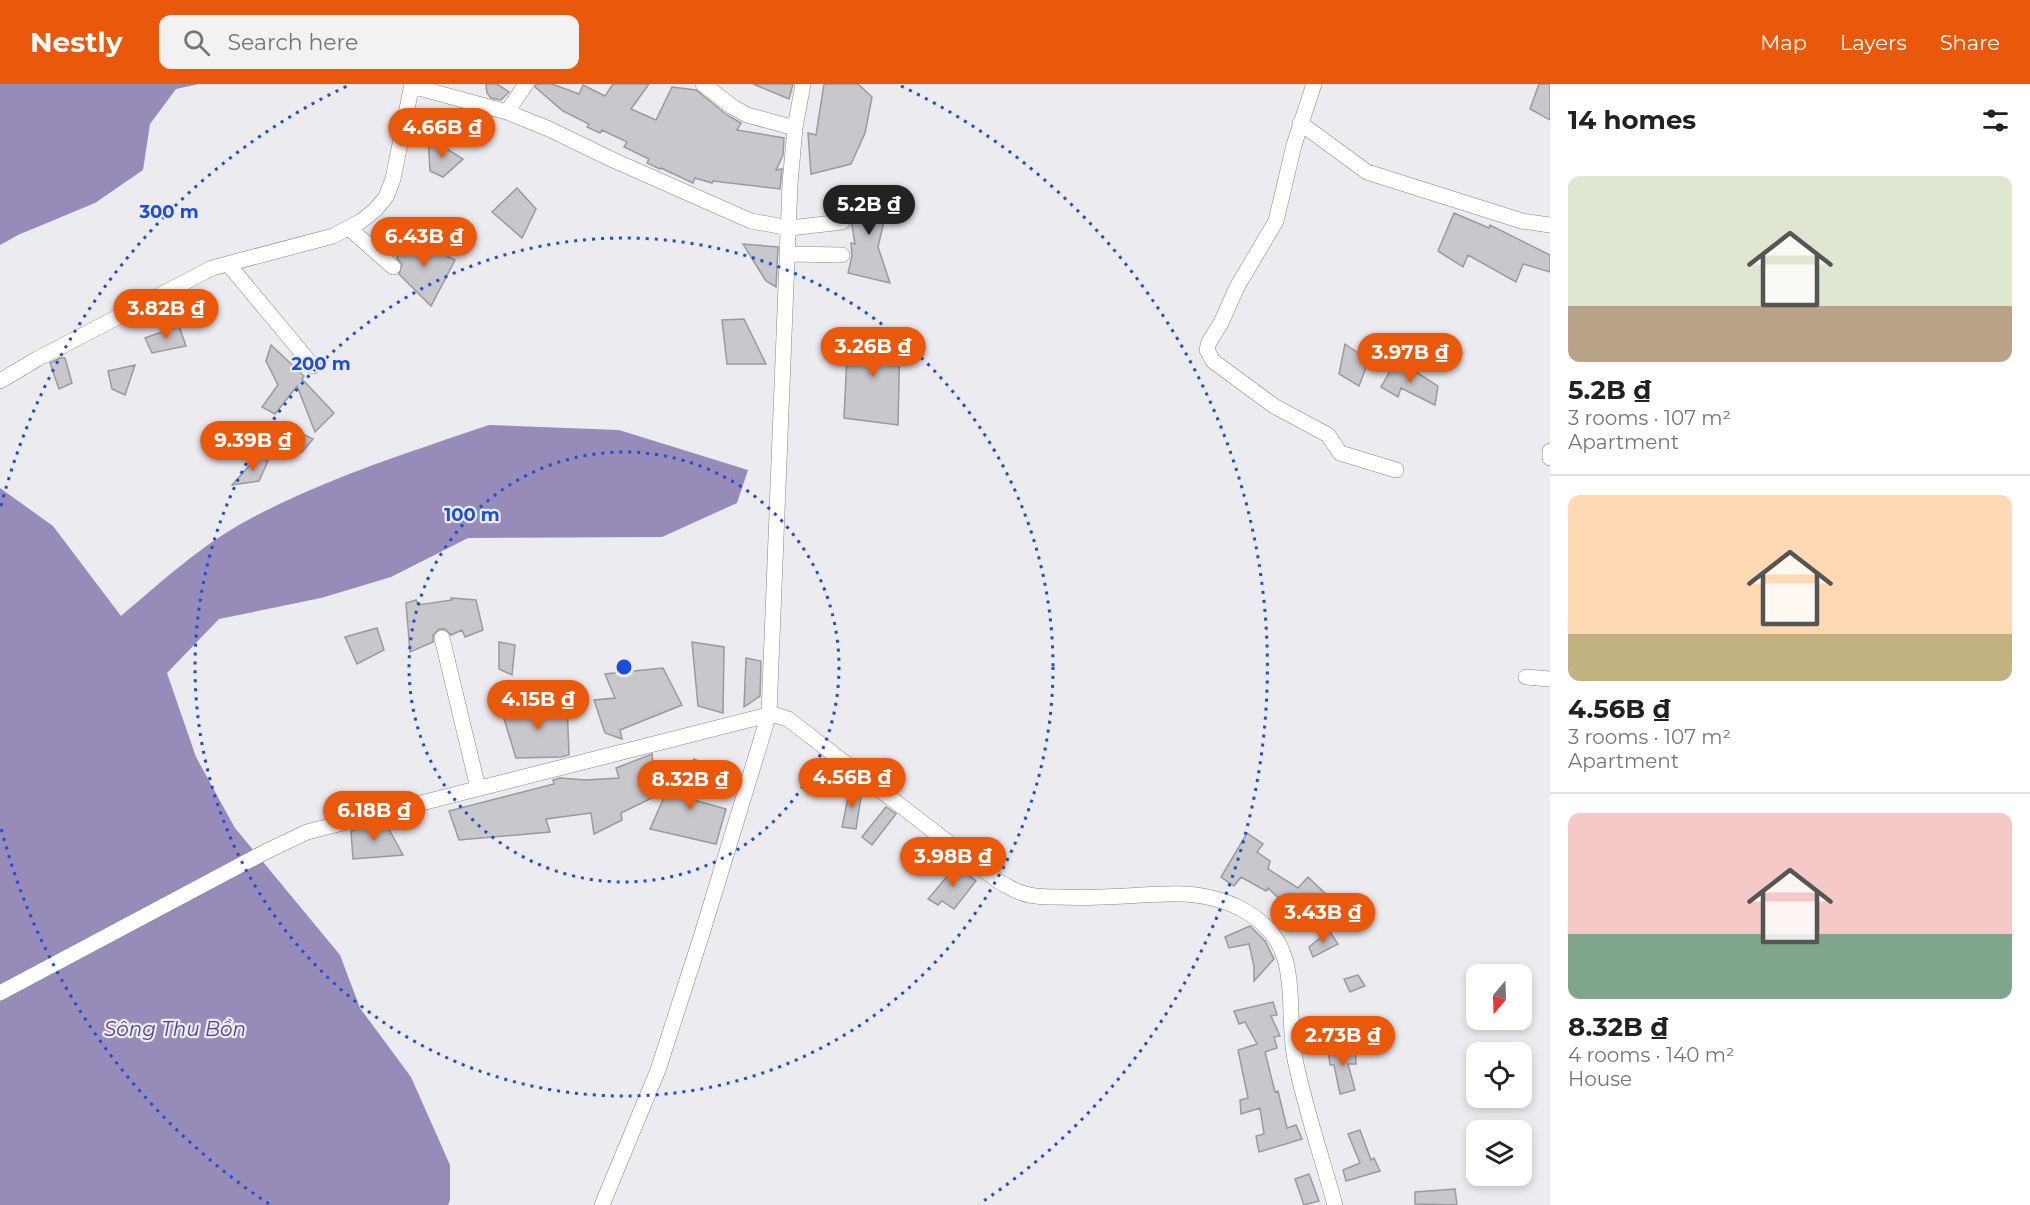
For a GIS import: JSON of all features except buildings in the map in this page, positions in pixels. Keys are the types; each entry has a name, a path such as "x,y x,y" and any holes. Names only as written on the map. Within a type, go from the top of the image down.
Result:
{"street":[{"path":"507,112 526,84"},
{"path":"703,84 747,115 795,128"},
{"path":"602,1205 658,1070 769,714 790,184 795,128 803,84"},
{"path":"1314,84 1300,123 1276,221 1237,287 1221,323 1209,342 1208,354 1213,361 1274,406 1322,430 1340,453 1396,470"},
{"path":"0,381 37,359 212,268 333,236 375,210 386,197 393,179 412,85 507,112 752,221 790,228 842,222"},
{"path":"1300,123 1367,172 1522,221 1550,225"},
{"path":"349,228 393,267"},
{"path":"789,254 842,255"},
{"path":"228,264 313,366"},
{"path":"1550,451 1550,458"},
{"path":"442,638 478,788"},
{"path":"1526,677 1550,679"},
{"path":"0,993 307,832 769,714 788,719 1001,883 1022,893 1089,899 1168,894 1200,895 1220,898 1245,910 1261,922 1272,933 1282,950 1288,972 1295,1062 1335,1205"}],"water":[{"path":"0,84 199,84 176,89 150,124 143,170 95,203 18,235 0,245"},
{"name":"Sông Thu Bồn","path":"489,425 619,430 748,470 737,503 662,537 468,538 391,577 321,598 219,619 167,673 196,757 235,828 340,955 360,1008 411,1077 450,1165 448,1205 0,1205 0,488 53,526 121,616 198,552 248,520 336,479"}]}
